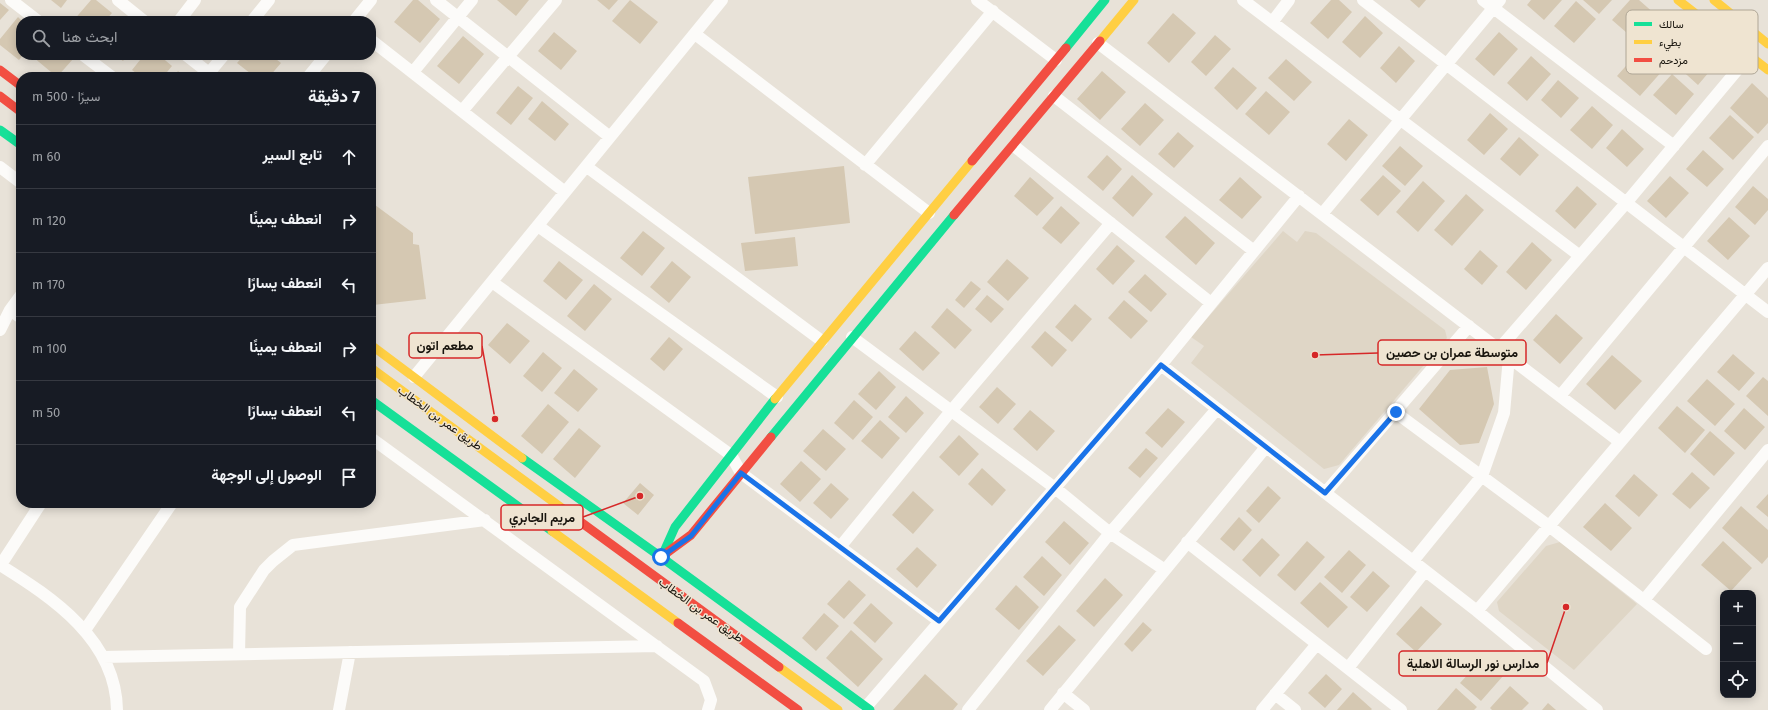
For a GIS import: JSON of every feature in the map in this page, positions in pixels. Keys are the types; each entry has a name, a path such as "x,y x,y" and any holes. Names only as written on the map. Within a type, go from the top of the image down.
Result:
{"street":[{"path":"11,0 32,16"},
{"path":"118,0 138,16"},
{"path":"183,16 195,0"},
{"path":"256,16 269,0"},
{"path":"358,16 371,0"},
{"path":"436,0 610,138"},
{"path":"413,72 472,0"},
{"path":"462,111 509,58 556,0"},
{"path":"414,377 722,0"},
{"path":"977,0 1056,60"},
{"path":"661,557 675,527 777,397 1105,0"},
{"path":"661,557 691,536 852,337 1014,146 1134,0"},
{"path":"1243,0 1273,21 1400,120 1580,256"},
{"path":"1273,21 1290,0"},
{"path":"1363,0 1768,312"},
{"path":"1484,0 1497,4 1674,146"},
{"path":"1678,0 1691,10"},
{"path":"1714,0 1726,10"},
{"path":"1322,214 1497,4"},
{"path":"866,165 993,11"},
{"path":"695,34 929,213"},
{"path":"1758,36 1768,44"},
{"path":"1098,43 1620,442"},
{"path":"376,44 566,192"},
{"path":"90,60 105,72"},
{"path":"192,60 207,72"},
{"path":"213,72 221,60"},
{"path":"312,72 322,60"},
{"path":"1758,63 1768,70"},
{"path":"0,70 16,82"},
{"path":"1499,349 1626,203 1734,74"},
{"path":"0,96 16,108"},
{"path":"1054,96 1254,251"},
{"path":"0,130 16,141"},
{"path":"1014,146 1211,303"},
{"path":"1560,396 1768,146"},
{"path":"0,167 16,178"},
{"path":"586,167 822,341"},
{"path":"376,349 530,464 661,557 868,709 939,621 1161,365 1299,196"},
{"path":"840,547 951,411 1110,223"},
{"path":"538,226 777,397"},
{"path":"1477,611 1768,268"},
{"path":"492,282 731,455 741,473 939,621"},
{"path":"0,330 16,302"},
{"path":"10,310 16,314"},
{"path":"1325,493 1469,326"},
{"path":"852,337 1054,488 1110,534 1165,570"},
{"path":"1413,561 1482,476 1504,413 1509,357"},
{"path":"1161,365 1477,611 1597,710"},
{"name":"طريق عمر بن الخطاب","path":"376,372 838,710"},
{"name":"طريق عمر بن الخطاب","path":"376,404 798,710"},
{"path":"968,710 1110,534 1216,409"},
{"path":"1396,412 1549,526 1706,649"},
{"path":"376,442 704,681 711,700 708,710"},
{"path":"1050,710 1266,447"},
{"path":"1644,600 1768,450"},
{"path":"38,508 0,565 62,607 85,630 103,657 113,679 117,698 117,710"},
{"path":"85,630 169,508"},
{"path":"239,654 240,607 264,570 293,545 485,520"},
{"path":"1187,542 1401,710"},
{"path":"1348,668 1425,570"},
{"path":"688,577 747,643"},
{"path":"1262,710 1317,644"},
{"path":"103,657 657,646"},
{"path":"339,710 350,652"},
{"path":"1063,693 1084,710"},
{"path":"1275,694 1295,710"}],"shaded area":[{"path":"1283,231 1297,242 1305,231 1316,233 1445,330 1447,338 1339,465 1324,469 1191,363 1204,346 1191,337"},
{"path":"1560,542 1637,604 1574,670 1499,611 1497,602 1546,546"}],"building":[{"path":"51,0 67,0 61,8"},
{"path":"91,0 96,0 112,13 109,16 77,16"},
{"path":"413,0 418,0 440,19 420,43 394,22"},
{"path":"497,0 529,0 516,16"},
{"path":"597,0 618,0 609,10"},
{"path":"630,0 658,22 640,44 612,21"},
{"path":"1331,0 1339,0 1352,12 1328,39 1310,23"},
{"path":"1410,0 1426,0 1419,8"},
{"path":"1531,0 1562,0 1544,20 1527,5"},
{"path":"1583,0 1612,0 1599,14"},
{"path":"1630,0 1639,0 1650,10 1626,10 1626,32 1612,20"},
{"path":"1576,1 1596,19 1574,43 1554,26"},
{"path":"0,3 9,10 0,20"},
{"path":"1173,13 1196,33 1169,63 1147,43"},
{"path":"1365,16 1383,33 1360,58 1342,42"},
{"path":"16,19 16,58 0,45 0,39"},
{"path":"554,32 577,51 561,70 538,51"},
{"path":"1499,32 1518,49 1494,76 1475,59"},
{"path":"1215,35 1231,49 1206,76 1191,62"},
{"path":"463,36 484,54 459,84 437,66"},
{"path":"1399,46 1415,61 1396,83 1380,68"},
{"path":"1531,56 1551,74 1527,101 1507,83"},
{"path":"1286,59 1312,82 1294,101 1268,78"},
{"path":"37,60 72,60 61,72 51,72"},
{"path":"140,60 165,60 172,66 167,72 135,72 132,70"},
{"path":"240,60 277,60 281,63 273,72 249,72 237,63"},
{"path":"1626,66 1626,74 1660,74 1640,96 1617,76"},
{"path":"1233,67 1257,88 1237,110 1214,88"},
{"path":"1102,71 1126,92 1100,120 1077,99"},
{"path":"1672,74 1694,94 1676,115 1653,95"},
{"path":"1686,74 1707,74 1698,85"},
{"path":"1558,80 1579,98 1561,118 1541,100"},
{"path":"1752,83 1768,98 1768,123 1758,134 1730,108"},
{"path":"518,86 533,98 511,125 496,113"},
{"path":"1266,91 1290,112 1269,135 1245,114"},
{"path":"542,101 569,124 555,141 528,119"},
{"path":"1145,103 1164,120 1140,146 1121,129"},
{"path":"1592,106 1613,125 1592,149 1570,130"},
{"path":"1490,113 1508,129 1484,155 1467,140"},
{"path":"1730,115 1754,137 1733,160 1709,138"},
{"path":"1349,119 1368,135 1346,161 1327,144"},
{"path":"1622,129 1644,149 1627,167 1606,148"},
{"path":"1178,132 1194,146 1174,168 1158,154"},
{"path":"1519,137 1539,155 1520,176 1500,159"},
{"path":"1400,146 1423,166 1405,186 1382,166"},
{"path":"1703,150 1724,169 1707,187 1686,169"},
{"path":"1107,155 1122,169 1103,191 1087,177"},
{"path":"844,166 850,223 755,234 748,177"},
{"path":"1132,175 1153,194 1133,217 1112,198"},
{"path":"1383,175 1401,191 1378,216 1360,200"},
{"path":"1670,176 1689,193 1666,218 1647,201"},
{"path":"1030,177 1054,198 1037,216 1014,196"},
{"path":"1240,177 1262,197 1242,219 1219,200"},
{"path":"1423,181 1445,201 1418,232 1396,212"},
{"path":"1577,186 1597,204 1575,229 1555,211"},
{"path":"1753,186 1768,199 1768,210 1755,225 1735,207"},
{"path":"1466,194 1484,210 1452,246 1434,230"},
{"path":"376,206 413,233 413,244 419,245 426,299 376,305"},
{"path":"1061,206 1080,223 1061,244 1042,228"},
{"path":"1185,216 1215,243 1196,265 1165,237"},
{"path":"1729,217 1750,236 1728,260 1707,241"},
{"path":"643,231 665,248 642,276 620,258"},
{"path":"795,237 798,266 745,271 741,243"},
{"path":"1532,242 1552,260 1526,290 1506,272"},
{"path":"1117,245 1135,261 1113,285 1096,269"},
{"path":"1480,250 1498,266 1482,285 1464,269"},
{"path":"1007,259 1029,278 1008,301 987,282"},
{"path":"559,261 583,280 566,300 543,281"},
{"path":"672,261 691,277 669,303 650,287"},
{"path":"1145,274 1167,294 1151,312 1128,292"},
{"path":"971,281 981,289 964,308 955,300"},
{"path":"594,284 612,299 585,331 567,316"},
{"path":"987,295 1004,309 991,323 975,309"},
{"path":"1124,300 1148,321 1131,339 1108,318"},
{"path":"1075,304 1092,319 1072,342 1055,327"},
{"path":"947,308 972,330 955,349 931,327"},
{"path":"1556,314 1583,338 1560,364 1533,340"},
{"path":"507,323 530,341 510,364 488,345"},
{"path":"915,331 940,353 923,371 899,349"},
{"path":"1045,331 1067,350 1052,367 1031,347"},
{"path":"669,337 683,349 664,371 650,359"},
{"path":"543,352 562,368 542,392 523,376"},
{"path":"1733,354 1755,373 1739,391 1717,372"},
{"path":"1612,355 1642,381 1615,410 1586,384"},
{"path":"1487,367 1494,404 1479,443 1460,445 1419,409 1450,370"},
{"path":"574,369 598,389 578,412 554,393"},
{"path":"879,371 896,387 876,410 858,394"},
{"path":"1763,377 1768,381 1768,416 1746,396"},
{"path":"1707,379 1735,404 1715,426 1687,401"},
{"path":"997,387 1016,404 998,424 979,407"},
{"path":"906,396 924,413 906,433 888,417"},
{"path":"854,400 873,417 853,440 834,423"},
{"path":"548,404 569,422 542,454 521,436"},
{"path":"1677,406 1705,430 1685,453 1658,428"},
{"path":"1168,408 1185,422 1162,448 1145,433"},
{"path":"1744,408 1765,427 1745,450 1724,431"},
{"path":"1030,410 1055,431 1037,451 1013,429"},
{"path":"880,420 900,438 882,459 861,441"},
{"path":"579,428 601,446 575,478 553,459"},
{"path":"823,429 846,449 826,471 803,451"},
{"path":"1710,431 1735,453 1714,476 1690,454"},
{"path":"959,435 979,454 959,476 939,457"},
{"path":"1146,448 1158,458 1140,478 1128,468"},
{"path":"801,461 821,479 800,502 780,484"},
{"path":"982,468 1006,490 992,506 968,484"},
{"path":"1692,472 1710,488 1690,509 1672,494"},
{"path":"1634,474 1658,495 1639,517 1615,496"},
{"path":"640,483 654,495 638,515 623,503"},
{"path":"831,483 849,499 831,519 813,503"},
{"path":"1268,486 1281,498 1259,523 1246,511"},
{"path":"913,491 934,510 913,534 892,515"},
{"path":"1768,494 1768,517 1756,507"},
{"path":"1605,503 1632,528 1611,551 1583,527"},
{"path":"1741,506 1768,530 1768,557 1762,564 1722,528"},
{"path":"1239,517 1252,530 1234,551 1220,539"},
{"path":"1064,521 1089,543 1070,565 1045,542"},
{"path":"1262,538 1280,555 1260,577 1242,560"},
{"path":"1307,541 1325,557 1295,591 1277,575"},
{"path":"1723,541 1752,568 1732,590 1730,590 1701,565"},
{"path":"917,547 937,565 917,588 896,569"},
{"path":"1349,550 1366,565 1342,593 1324,577"},
{"path":"1042,556 1062,575 1044,596 1023,577"},
{"path":"1373,571 1390,586 1367,612 1350,597"},
{"path":"1105,578 1123,595 1094,627 1076,611"},
{"path":"849,580 866,595 844,619 827,604"},
{"path":"1320,582 1348,607 1328,628 1300,603"},
{"path":"1016,585 1039,607 1019,630 995,609"},
{"path":"871,603 893,623 875,643 853,623"},
{"path":"1421,606 1442,624 1416,652 1396,634"},
{"path":"824,613 839,626 816,651 802,638"},
{"path":"1143,622 1152,630 1132,652 1124,644"},
{"path":"1059,625 1076,640 1043,676 1026,661"},
{"path":"851,630 883,659 858,687 826,658"},
{"path":"1483,658 1503,676 1481,701 1460,683"},
{"path":"925,674 958,704 953,710 893,710"},
{"path":"1326,674 1342,689 1325,708 1308,693"},
{"path":"1510,686 1529,703 1522,710 1492,710 1490,708"},
{"path":"1456,688 1477,707 1474,710 1437,710"},
{"path":"1353,692 1372,709 1337,710"},
{"path":"1548,703 1556,710 1542,710"}],"traffic: fast":[{"path":"1066,48 1105,0"},
{"path":"0,130 16,141"},
{"path":"771,437 954,215"},
{"path":"662,556 675,527 775,399"},
{"path":"376,404 552,531"},
{"path":"522,458 661,557 870,710"}],"traffic: slow":[{"path":"1100,41 1134,0"},
{"path":"1678,0 1691,10"},
{"path":"1714,0 1726,10"},
{"path":"1758,36 1768,44"},
{"path":"1758,62 1768,70"},
{"path":"775,399 972,161"},
{"path":"376,349 522,458"},
{"path":"376,372 563,509"},
{"path":"552,531 678,623"},
{"path":"779,667 838,710"}],"traffic: jam":[{"path":"954,215 1100,41"},
{"path":"972,161 1066,48"},
{"path":"0,70 16,82"},
{"path":"0,96 16,108"},
{"path":"661,557 691,535 771,437"},
{"path":"563,509 779,667"},
{"path":"678,623 798,710"}],"place":[{"name":"متوسطة عمران بن حصين","path":"1315,355"},
{"name":"مطعم اتون","path":"495,419"},
{"name":"مريم الجابري","path":"640,496"},
{"name":"مدارس نور الرسالة الاهلية","path":"1566,607"}],"route":[{"path":"661,557 691,536 741,473 939,621 1161,365 1325,493 1396,412"}]}
